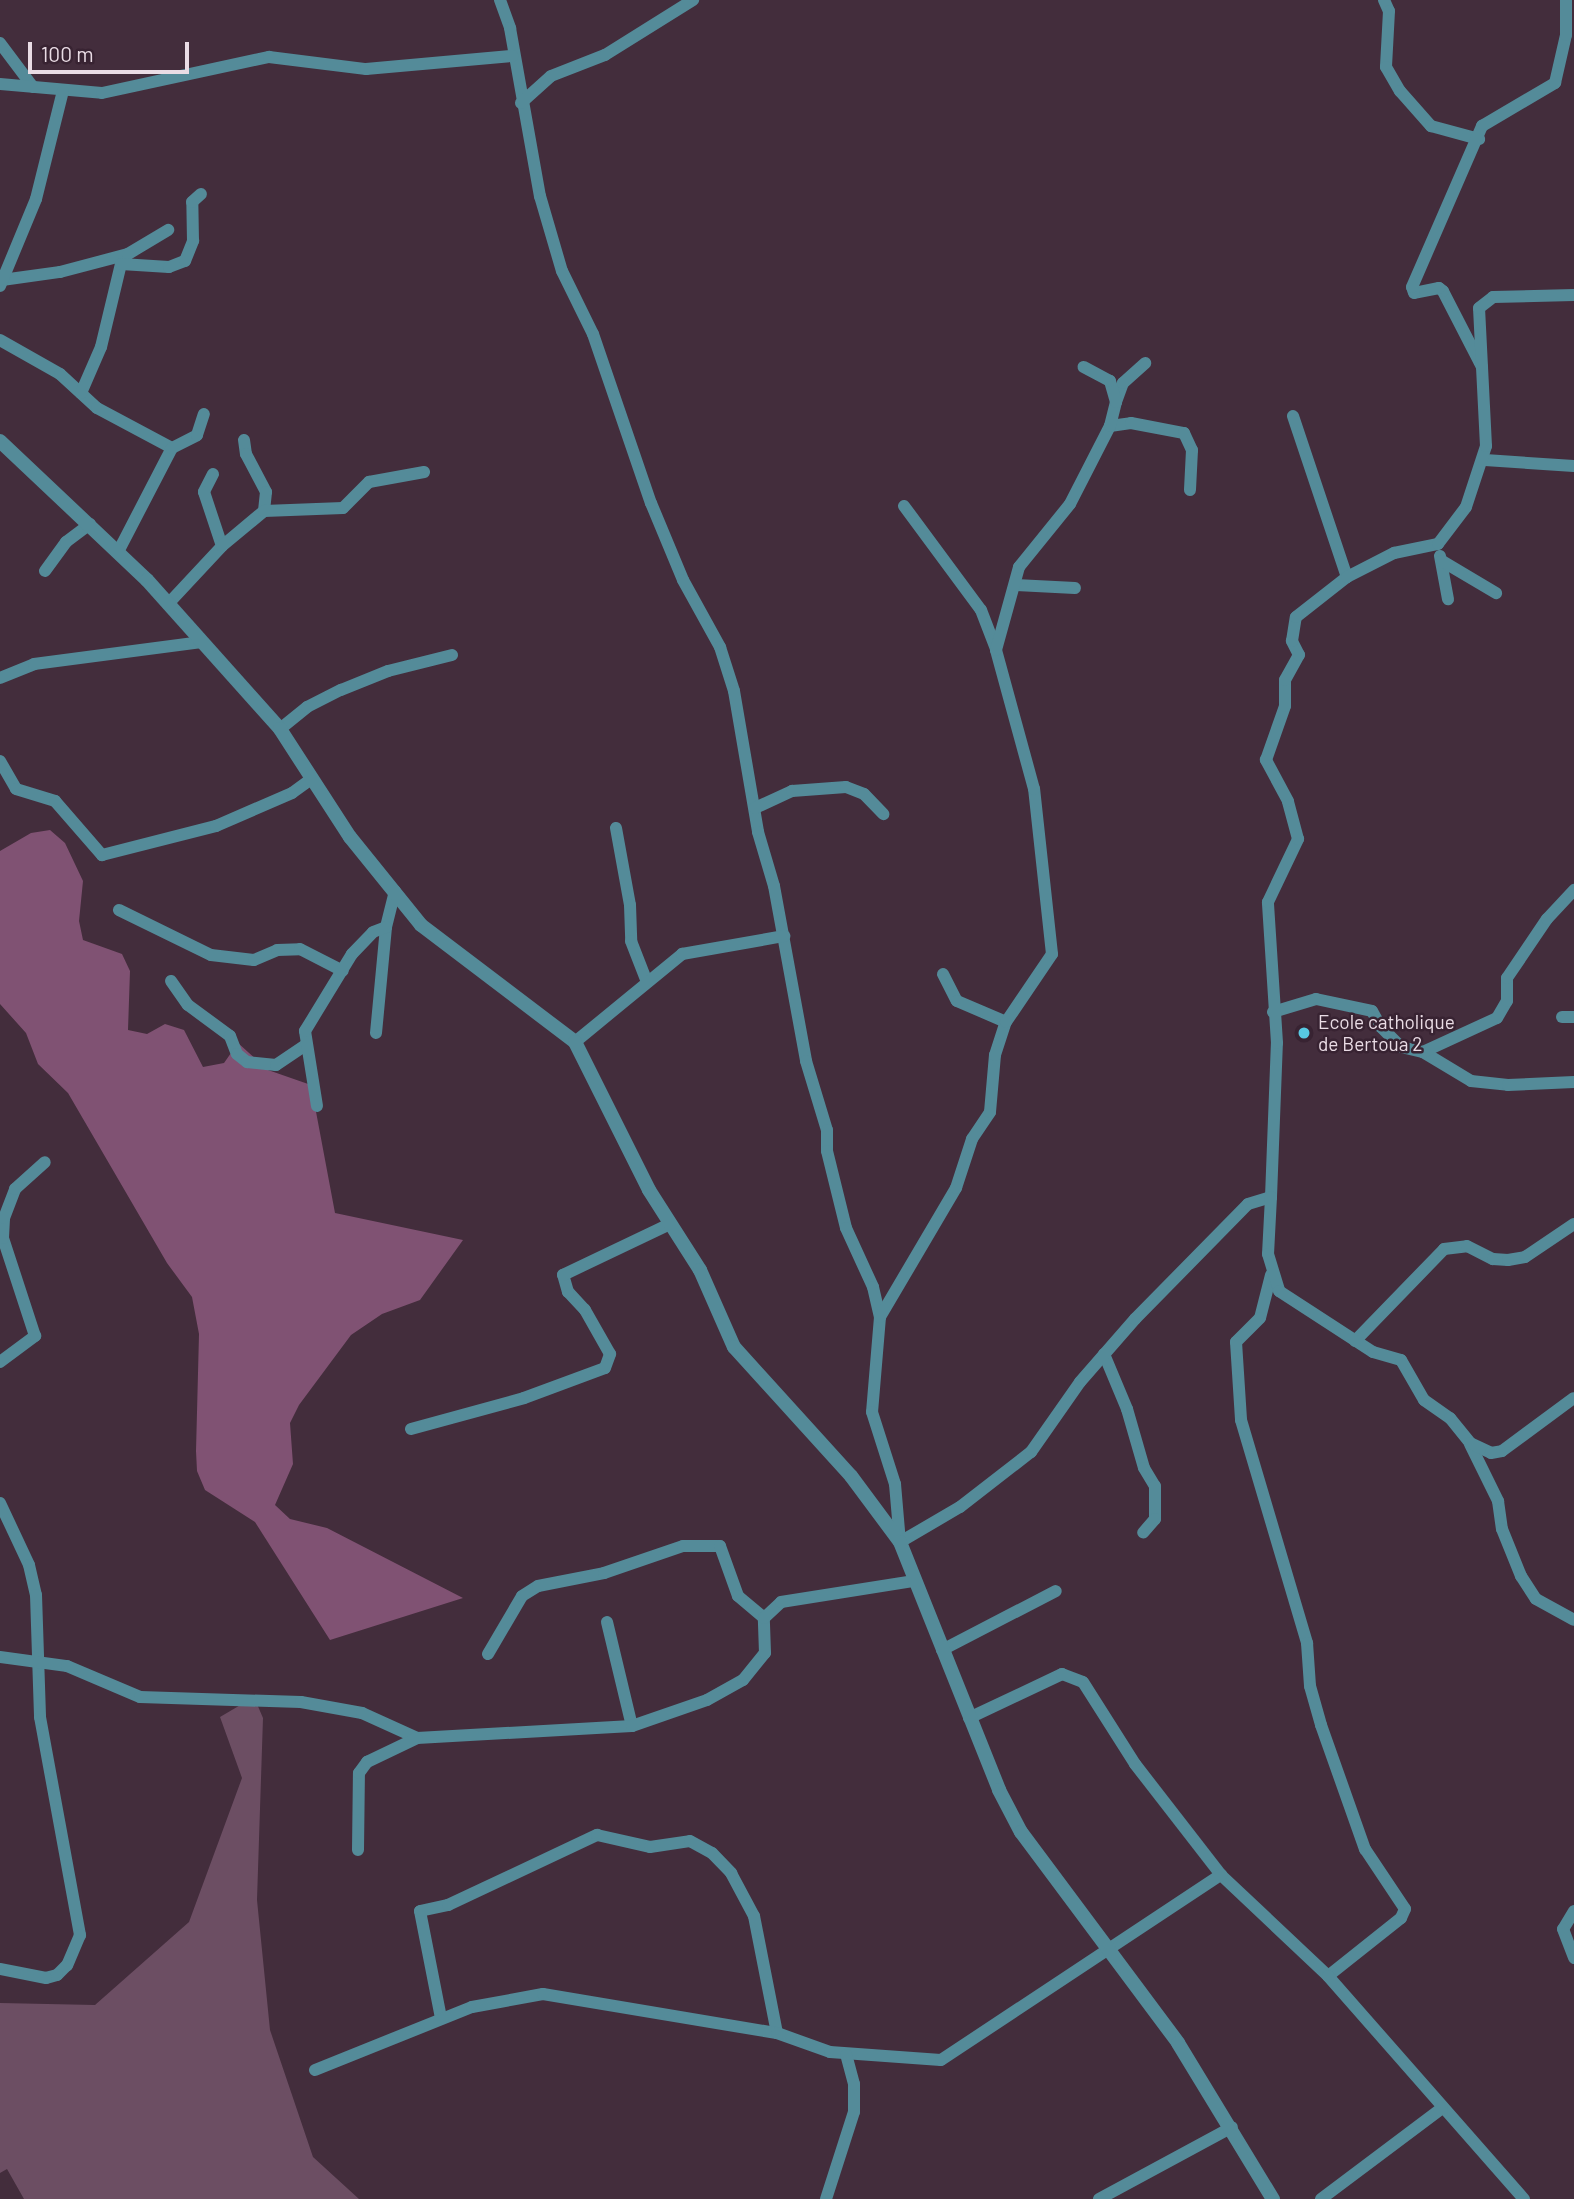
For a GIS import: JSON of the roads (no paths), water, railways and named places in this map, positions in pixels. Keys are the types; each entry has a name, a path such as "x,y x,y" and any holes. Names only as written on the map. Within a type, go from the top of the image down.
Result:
{"street":[{"path":"500,0 510,28 512,57 540,196 562,271 593,334 651,503 683,580 720,647 734,691 755,808 784,936 806,1061 827,1130 827,1151 841,1208 880,1317 872,1412 895,1484 900,1542 970,1718 1021,1832 1178,2043 1232,2127 1273,2199"},
{"path":"522,103 551,76 605,55 692,0"},
{"path":"1384,0 1389,12 1386,67 1400,91 1431,126 1479,139"},
{"path":"1484,369 1465,341 1443,291 1439,288 1413,293 1412,287 1479,139 1482,126 1491,118 1555,83 1566,35 1566,0"},
{"path":"0,43 33,87"},
{"path":"0,84 102,93 148,86 269,57 366,69 512,57"},
{"path":"1,283 36,199 63,91"},
{"path":"81,393 101,347 121,264 169,267 185,261 193,241 192,202 201,194"},
{"path":"1,283 61,272 128,254 168,230"},
{"path":"1574,295 1493,297 1479,308 1484,369 1485,460 1466,507 1441,542 1394,554 1347,577 1296,617 1291,633 1299,656 1288,670 1283,714 1266,752 1298,839 1268,902 1277,1043 1268,1254 1271,1275 1284,1297 1355,1341 1401,1360 1424,1400 1450,1418 1469,1443 1498,1501 1502,1529 1521,1576 1536,1599 1574,1620"},
{"path":"0,340 25,351 97,408 172,448"},
{"path":"996,650 1019,567 1070,504 1110,426 1122,383 1145,363"},
{"path":"1084,367 1110,381 1116,402"},
{"path":"118,552 172,448 197,435 204,414"},
{"path":"1293,416 1347,577"},
{"path":"1110,426 1131,423 1184,433 1192,450 1190,490"},
{"path":"244,440 246,454 266,492 264,511"},
{"path":"0,441 118,552 280,729 311,779 395,891 441,944 558,1024 575,1042 670,1224 700,1270 734,1347 851,1476 900,1542"},
{"path":"1485,460 1574,466"},
{"path":"168,604 222,546 264,511 343,508 369,482 424,472"},
{"path":"213,474 204,492 222,546"},
{"path":"880,1317 956,1188 972,1139 990,1112 995,1055 1006,1022 1044,971 1052,954 1034,789 996,650 981,610 904,506"},
{"path":"45,571 66,542 90,524"},
{"path":"1430,546 1442,561 1496,593"},
{"path":"1442,561 1448,599"},
{"path":"1015,585 1075,588"},
{"path":"0,678 34,664 202,642"},
{"path":"280,729 307,708 341,690 388,671 452,655"},
{"path":"0,761 16,789 55,801 102,855 216,826 292,793 311,779"},
{"path":"755,808 792,791 846,787 864,794 883,814"},
{"path":"616,828 630,905 631,941 647,982"},
{"path":"1423,1052 1497,1018 1507,1001 1507,978 1547,919 1574,890"},
{"path":"376,1032 386,927 395,891"},
{"path":"119,910 211,955 254,960 277,950 300,949 343,971"},
{"path":"317,1106 304,1046 306,1031 319,1002 373,932 386,927"},
{"path":"575,1042 682,954 784,936"},
{"path":"943,974 957,1001 1006,1022"},
{"path":"171,981 188,1004 230,1036 237,1054 247,1062 276,1065 304,1046"},
{"path":"1273,1012 1316,999 1372,1011 1381,1027 1401,1047 1423,1052 1471,1081 1508,1085 1574,1082"},
{"path":"0,1363 35,1336 3,1238 4,1218 15,1189 45,1162"},
{"path":"900,1542 960,1507 1031,1451 1104,1354 1248,1204 1271,1197"},
{"path":"411,1429 524,1398 605,1368 610,1353 585,1310 568,1292 564,1275 568,1269 670,1224"},
{"path":"1355,1341 1444,1249 1467,1246 1493,1259 1525,1257 1574,1224"},
{"path":"1271,1275 1260,1318 1236,1342 1241,1420 1307,1643 1310,1686 1321,1725 1365,1849 1405,1909 1401,1918 1328,1976"},
{"path":"1104,1354 1127,1409 1143,1468 1155,1486 1155,1519 1143,1533"},
{"path":"1469,1443 1491,1453 1502,1451 1574,1398"},
{"path":"0,1503 29,1565 36,1595 40,1717 80,1935 68,1965 57,1975 46,1978 0,1969"},
{"path":"358,1850 359,1773 367,1762 417,1738 632,1726 696,1705 743,1681 765,1653 764,1618 738,1596 720,1546 683,1546 604,1573 538,1586 522,1596 488,1654"},
{"path":"764,1618 781,1602 914,1581"},
{"path":"942,1650 1056,1591"},
{"path":"607,1622 632,1726"},
{"path":"0,1657 67,1666 128,1695 301,1702 362,1713 417,1738"},
{"path":"970,1718 1062,1674 1072,1674 1083,1682 1135,1764 1221,1875 1328,1976 1524,2199"},
{"path":"441,2018 420,1912 448,1905 597,1835 650,1847 690,1841 722,1863 754,1916 777,2033"},
{"path":"315,2070 369,2052 441,2018 472,2007 542,1994 777,2033 846,2055 928,2061 950,2057 1221,1875"},
{"path":"1574,1912 1563,1929 1574,1958"},
{"path":"826,2199 854,2112 854,2084 846,2055"},
{"path":"1321,2199 1442,2108"},
{"path":"1099,2199 1232,2127"}],"place":[{"name":"Ecole catholique de Bertoua 2","path":"1304,1033"}]}
